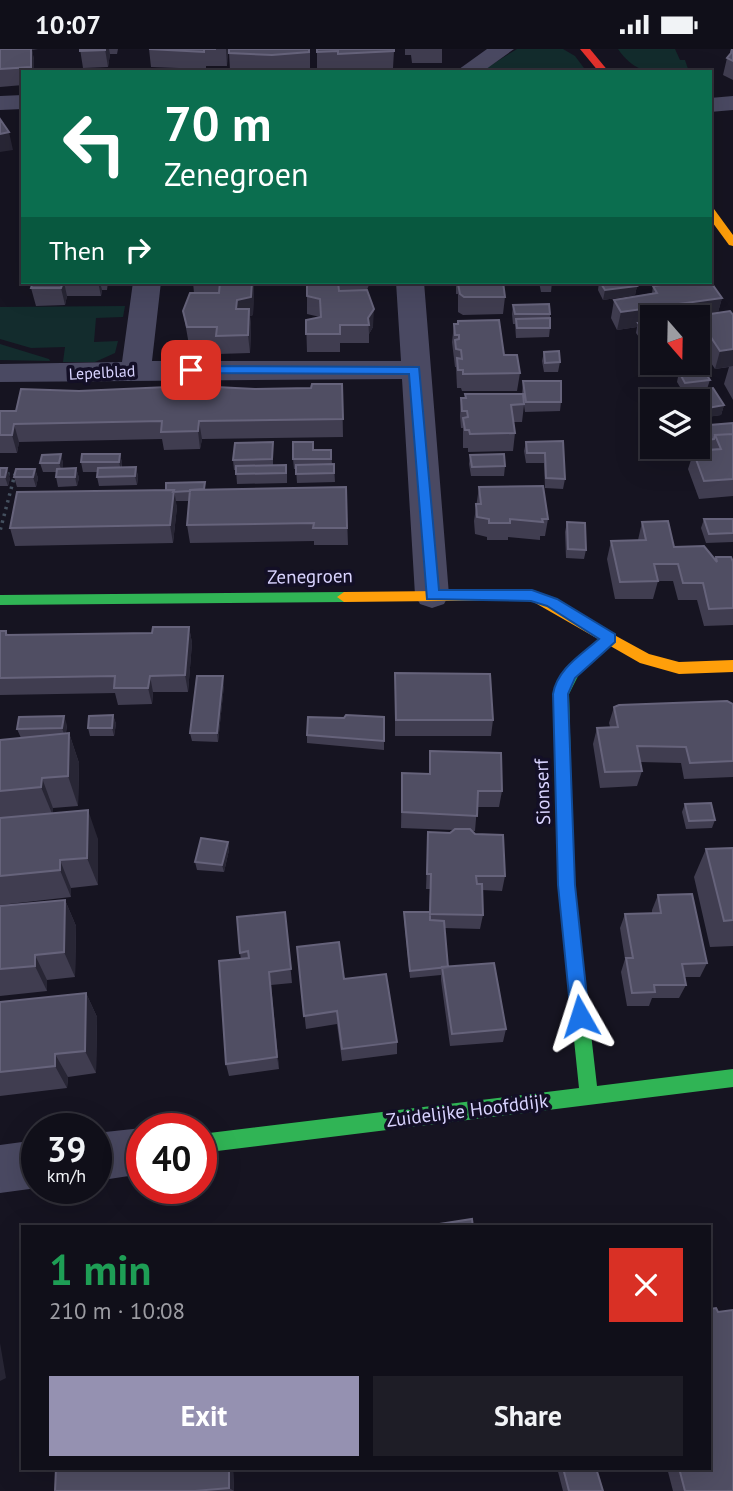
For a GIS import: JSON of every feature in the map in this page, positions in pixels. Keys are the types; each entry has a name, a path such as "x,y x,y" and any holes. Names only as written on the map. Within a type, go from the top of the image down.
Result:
{"street":[{"path":"469,70 503,49"},
{"path":"585,49 602,70"},
{"path":"0,103 21,102"},
{"path":"712,105 733,103"},
{"path":"712,214 733,243"},
{"path":"135,370 148,284"},
{"path":"410,284 432,595"},
{"name":"Lepelblad","path":"0,373 415,370"},
{"name":"Zenegroen","path":"0,600 532,596 552,603 610,638"},
{"path":"610,638 645,659 665,666 733,666"},
{"name":"Sionserf","path":"589,1095 566,885 561,694 562,683 569,674 610,638"},
{"name":"Zuidelijke Hoofddijk","path":"217,1142 733,1078"},
{"path":"0,1169 21,1166"}],"path":[{"path":"0,474 15,474 0,531"}],"green space":[{"path":"517,49 563,49 575,56 586,70 483,70"},
{"path":"618,49 675,49 680,60 685,60 688,70 645,70 633,65"},
{"path":"125,306 123,317 96,318 94,342 118,341 115,353 95,362 63,362 65,347 31,348 0,339 0,307"},
{"path":"0,344 49,359 50,361 0,360"}],"building":[{"path":"0,49 31,49 31,67 0,69"},
{"path":"105,49 105,50 80,51"},
{"path":"149,49 204,49 204,52"},
{"path":"229,49 309,49 309,52 272,55 229,53"},
{"path":"317,49 394,51 338,54 338,51 317,52"},
{"path":"733,49 733,61 727,58"},
{"path":"0,119 9,132 0,134"},
{"path":"32,284 62,284 61,288 31,288"},
{"path":"220,284 252,284 251,297 237,300 236,309 249,309 248,335 216,336 217,327 187,327 183,311 190,293 219,293"},
{"path":"307,284 338,284 339,291 367,290 374,309 368,318 369,325 340,325 340,334 306,334 306,320 321,317 320,299 307,296"},
{"path":"458,284 503,284 505,297 464,297 460,294"},
{"path":"601,284 637,286 605,290"},
{"path":"712,284 722,298 672,305 640,305 640,309 621,312 614,300 657,293 653,286"},
{"path":"549,304 550,314 515,314 513,305"},
{"path":"730,311 733,315 733,349 720,351 710,336 710,314"},
{"path":"550,318 550,328 517,328 516,319"},
{"path":"499,320 504,355 517,355 520,373 463,374 463,370 458,370 457,358 462,359 461,350 456,349 455,340 459,339 459,335 455,335 454,324 458,324 458,321"},
{"path":"559,351 560,362 545,363 544,352"},
{"path":"681,375 707,375 710,380 685,383"},
{"path":"523,381 561,381 561,402 526,402"},
{"path":"312,384 342,384 343,419 199,421 198,431 161,432 162,421 14,424 12,435 0,435 0,411 16,411 21,389 79,391 167,387 166,393 196,392 197,386 255,389 311,388"},
{"path":"713,388 724,405 710,408 710,389 706,389"},
{"path":"465,394 523,394 524,404 511,405 515,433 470,434 469,430 465,430 463,418 468,417 467,411 462,411 461,398 466,398"},
{"path":"733,423 733,434 715,435 714,439 710,440 710,425"},
{"path":"733,434 733,479 704,481 696,459 710,459 710,450 721,449 715,435"},
{"path":"563,441 565,479 546,478 545,453 527,453 526,442"},
{"path":"273,442 272,459 233,460 235,443"},
{"path":"293,442 313,442 313,450 331,450 331,459 293,459"},
{"path":"61,454 59,463 40,463 42,455"},
{"path":"82,454 120,454 119,462 81,462"},
{"path":"504,454 505,466 472,467 470,455"},
{"path":"334,464 334,473 296,474 296,465"},
{"path":"286,465 286,473 236,474 236,466"},
{"path":"136,467 135,476 97,477 98,468"},
{"path":"0,468 7,468 5,477 0,477"},
{"path":"76,468 75,477 56,477 57,469"},
{"path":"16,469 35,469 33,477 14,477"},
{"path":"205,482 204,489 173,492 174,490 166,490 166,483"},
{"path":"543,486 548,519 542,519 543,522 510,519 510,523 489,523 489,519 477,517 476,504 481,504 479,487"},
{"path":"346,487 347,528 313,528 314,523 187,525 190,490"},
{"path":"174,490 170,525 10,528 17,492"},
{"path":"704,519 733,519 733,533 709,534"},
{"path":"668,521 674,547 704,546 717,562 716,557 731,557 733,608 709,609 703,583 683,583 678,564 654,564 658,581 620,582 611,541 646,540 642,522"},
{"path":"567,522 585,523 586,550 568,549"},
{"path":"153,627 189,627 185,675 150,676 148,688 114,688 115,676 0,678 0,631 6,631 6,635 152,633"},
{"path":"395,673 490,674 493,720 396,720"},
{"path":"197,676 223,676 217,733 190,733"},
{"path":"727,701 733,704 733,761 690,763 686,747 637,746 642,771 605,772 597,728 618,727 614,707"},
{"path":"113,715 112,728 88,728 89,716"},
{"path":"346,715 384,717 384,741 307,735 308,717 344,718"},
{"path":"64,716 62,728 17,729 19,717"},
{"path":"69,733 68,776 42,778 41,787 0,791 0,740"},
{"path":"430,751 501,753 502,791 478,791 477,816 402,812 402,773 430,774"},
{"path":"711,803 715,820 689,821 685,804"},
{"path":"88,810 87,858 60,860 60,870 0,876 0,818"},
{"path":"455,829 470,829 475,834 503,835 505,876 476,876 477,884 482,884 483,915 430,914 428,832 450,833"},
{"path":"201,838 228,842 222,865 195,862"},
{"path":"733,848 733,920 724,921 706,849"},
{"path":"692,894 707,963 682,964 686,985 654,985 655,992 632,993 626,958 633,958 625,914 661,913 658,895"},
{"path":"65,900 64,952 35,955 35,966 0,969 0,906"},
{"path":"285,912 291,969 269,972 277,1057 226,1064 219,961 249,958 248,951 240,953 237,917"},
{"path":"404,912 430,912 430,920 444,921 448,967 410,971"},
{"path":"339,942 344,979 386,974 397,1042 342,1049 337,1011 304,1016 297,947"},
{"path":"494,963 506,1029 452,1034 442,967"},
{"path":"86,993 85,1051 55,1054 55,1066 0,1072 0,1002"},
{"path":"472,1219 473,1225 433,1225"},
{"path":"716,1308 718,1312 733,1310 733,1491 685,1491 680,1470 711,1470 711,1309"},
{"path":"56,1470 229,1470 229,1488 195,1491 55,1491"},
{"path":"564,1470 597,1470 603,1491 569,1491"}],"traffic: fast":[{"path":"0,600 344,597"},
{"path":"589,1095 566,885 561,694 574,670 610,638"},
{"path":"217,1142 733,1078"}],"traffic: slow":[{"path":"712,214 733,243"},
{"path":"344,597 532,595 645,659 679,668 733,666"}],"traffic: jam":[{"path":"585,49 602,70"}],"route":[{"path":"191,370 415,370 432,595 532,596 552,603 610,638 569,674 562,683 561,694 566,885 580,1016"}]}
